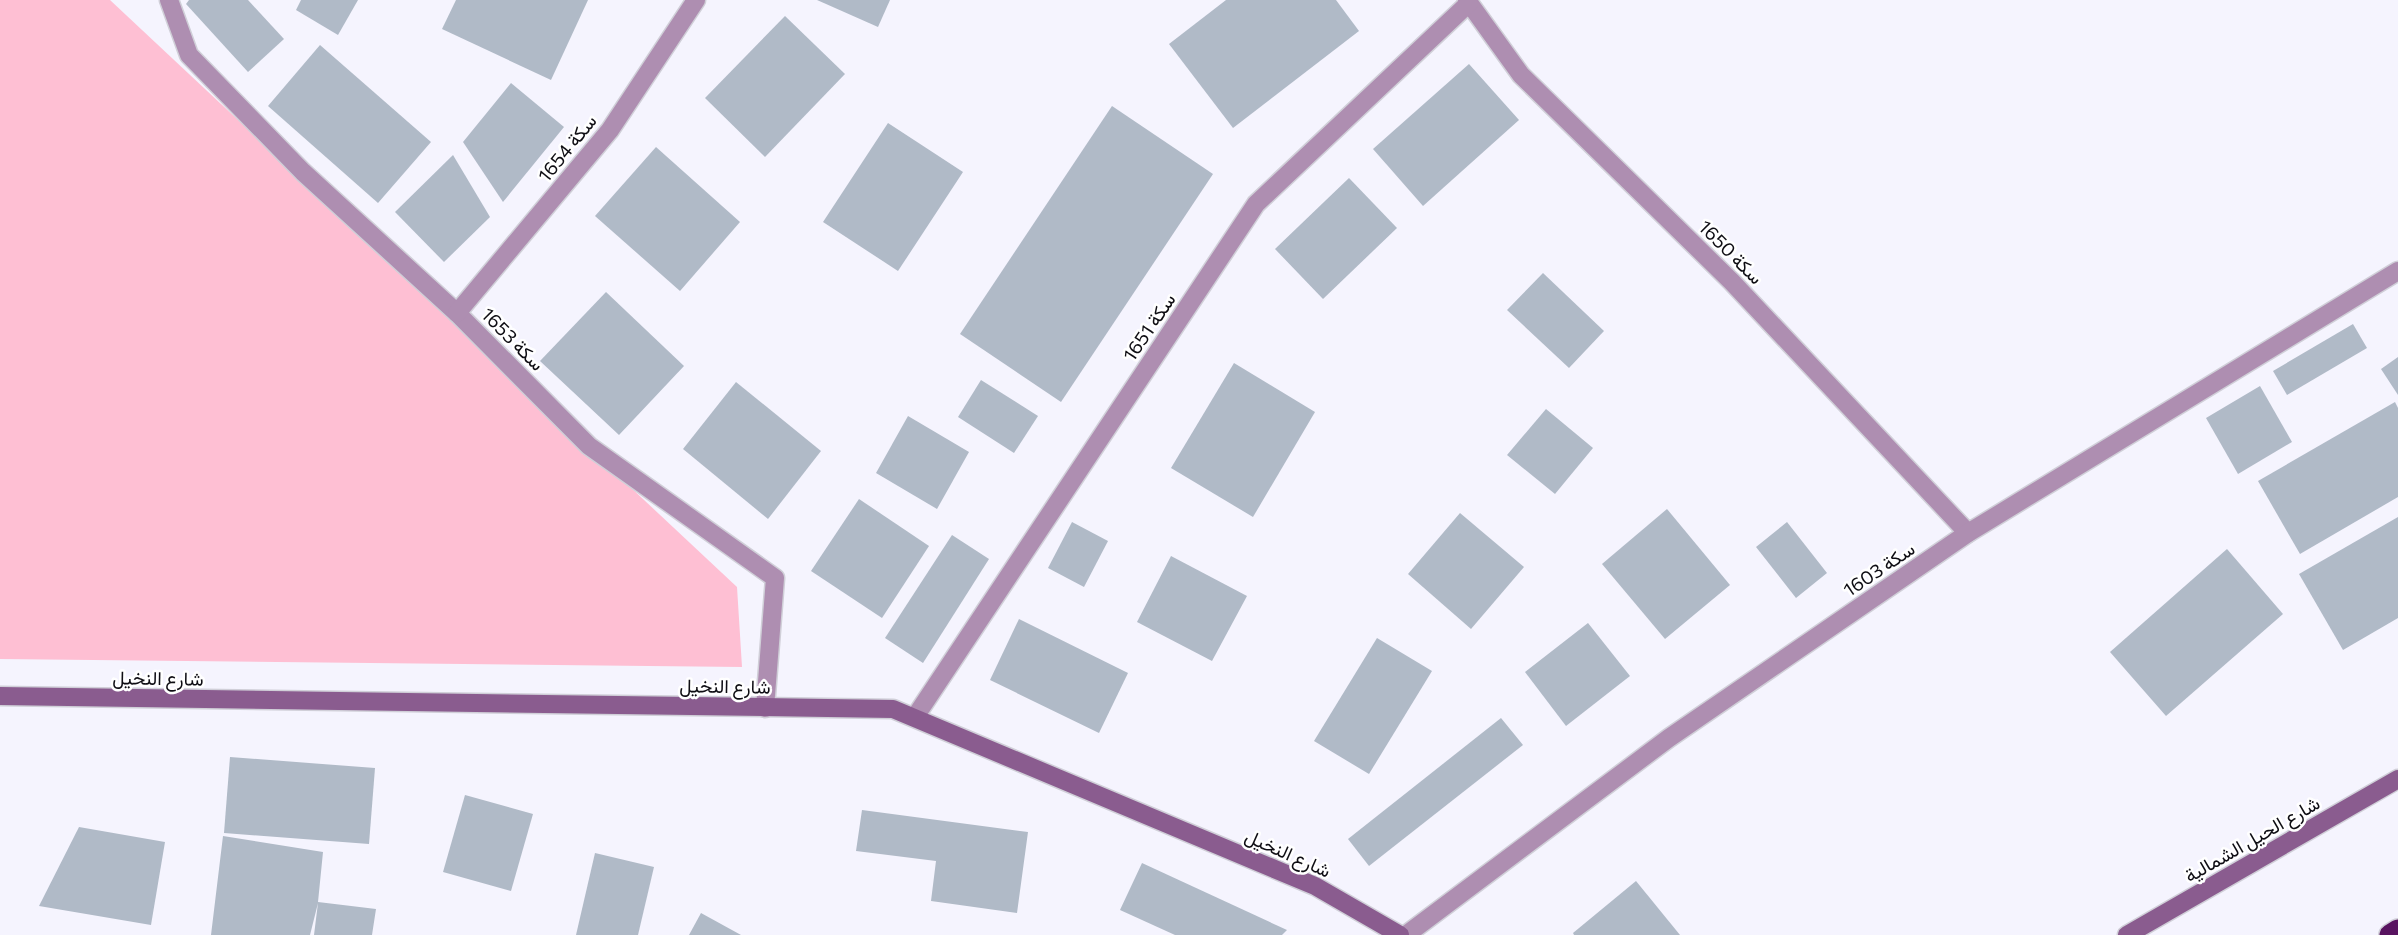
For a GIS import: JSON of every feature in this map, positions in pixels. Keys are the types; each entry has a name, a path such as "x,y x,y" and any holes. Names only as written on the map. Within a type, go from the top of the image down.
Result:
{"highway":[{"path":"2390,935 2398,930"}],"street":[{"name":"سكة 1653","path":"169,0 189,55 303,172 457,313 589,446 775,578 765,708"},
{"name":"سكة 1654","path":"457,313 610,130 696,0"},
{"name":"سكة 1650","path":"1468,2 1521,75 1732,282 1968,533"},
{"name":"سكة 1651","path":"915,718 1256,204 1468,2"},
{"name":"سكة 1603","path":"1406,935 1669,738 1968,533 2398,271"},
{"name":"شارع النخيل","path":"0,696 893,709 1315,886 1400,935"},
{"name":"شارع الحيل الشمالية","path":"2127,935 2398,779"}],"shaded area":[{"path":"0,0 110,0 737,587 742,667 0,659"}],"building":[{"path":"189,0 248,0 284,39 248,72 186,4"},
{"path":"301,0 358,0 338,35 296,10"},
{"path":"456,0 588,0 551,80 442,29"},
{"path":"817,0 890,0 878,27"},
{"path":"1226,0 1336,0 1359,31 1233,128 1169,44"},
{"path":"785,16 845,74 765,157 705,98"},
{"path":"320,45 431,142 378,203 268,106"},
{"path":"1469,64 1519,120 1423,206 1373,149"},
{"path":"511,83 564,127 503,202 463,142"},
{"path":"1112,106 1213,174 1061,402 960,334"},
{"path":"888,123 963,172 898,271 823,222"},
{"path":"656,147 740,222 680,291 595,216"},
{"path":"453,155 490,217 444,262 395,212"},
{"path":"1349,178 1397,228 1323,299 1275,249"},
{"path":"1543,273 1604,331 1569,368 1507,310"},
{"path":"606,292 684,366 619,435 540,361"},
{"path":"2353,324 2367,348 2287,395 2273,371"},
{"path":"2398,357 2398,395 2381,369"},
{"path":"1234,363 1315,412 1253,517 1171,468"},
{"path":"981,380 1038,416 1014,453 958,417"},
{"path":"736,382 821,451 768,519 683,449"},
{"path":"2260,386 2292,442 2238,474 2206,418"},
{"path":"2395,402 2398,408 2398,497 2300,554 2258,481"},
{"path":"1546,409 1593,448 1555,494 1507,455"},
{"path":"908,416 969,452 937,509 876,473"},
{"path":"859,499 929,546 882,618 811,571"},
{"path":"1667,509 1730,585 1665,639 1602,564"},
{"path":"1460,513 1524,567 1471,629 1408,574"},
{"path":"2398,517 2398,618 2343,650 2299,574"},
{"path":"1072,522 1108,541 1084,587 1048,568"},
{"path":"1787,522 1827,573 1796,598 1756,547"},
{"path":"952,535 989,559 923,663 885,638"},
{"path":"2227,549 2283,614 2166,716 2110,652"},
{"path":"1171,556 1247,596 1212,661 1137,622"},
{"path":"1019,619 1128,673 1099,733 990,680"},
{"path":"1588,623 1630,676 1566,726 1525,672"},
{"path":"1377,638 1432,671 1369,774 1314,741"},
{"path":"1501,718 1523,745 1369,866 1348,839"},
{"path":"230,757 375,768 369,844 224,833"},
{"path":"465,795 533,814 511,891 443,872"},
{"path":"862,810 1028,832 1017,913 931,901 936,861 856,851"},
{"path":"79,827 165,842 151,925 39,906"},
{"path":"223,836 323,852 318,902 376,909 372,935 314,935 318,903 310,935 211,935"},
{"path":"595,853 654,867 638,935 576,935"},
{"path":"1142,863 1287,930 1282,935 1175,935 1120,910"},
{"path":"1636,881 1680,935 1574,935 1573,933"},
{"path":"701,913 741,935 689,935"}]}
